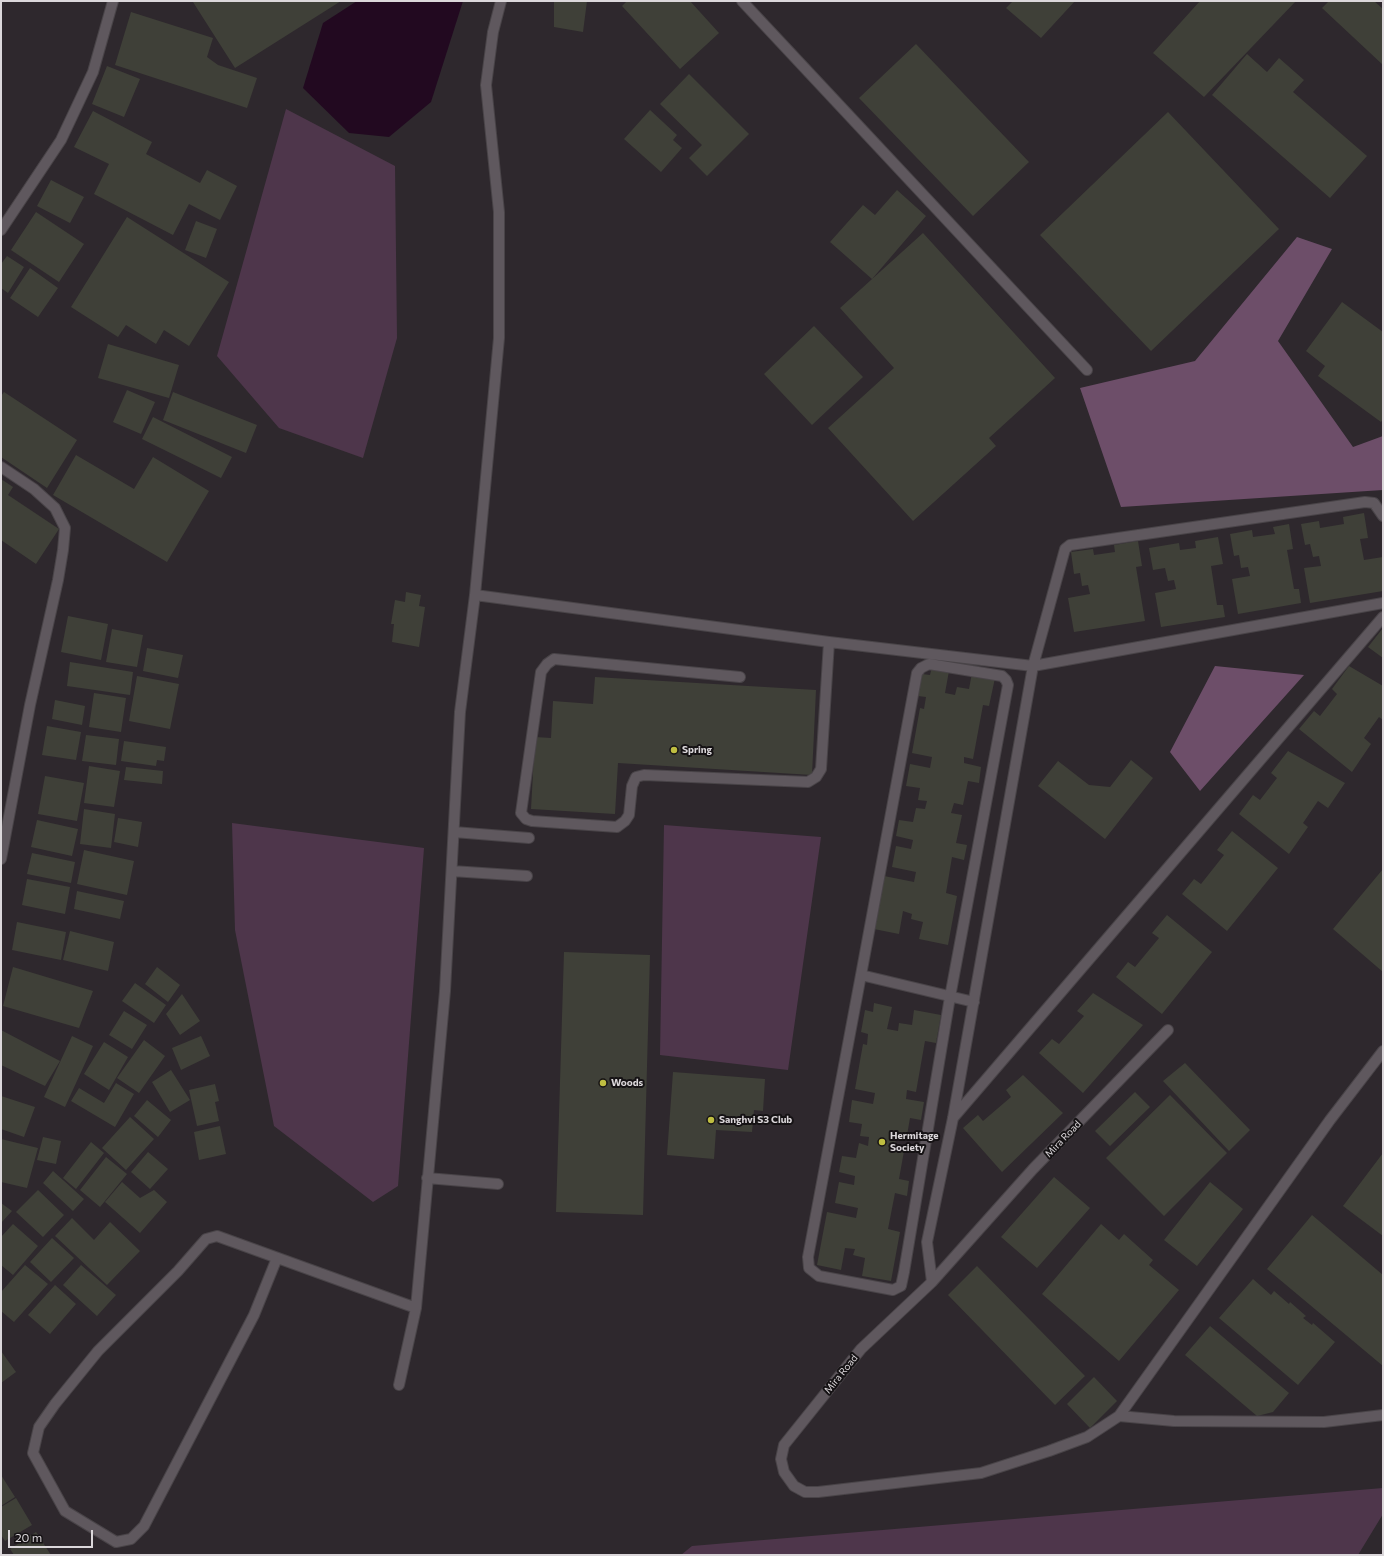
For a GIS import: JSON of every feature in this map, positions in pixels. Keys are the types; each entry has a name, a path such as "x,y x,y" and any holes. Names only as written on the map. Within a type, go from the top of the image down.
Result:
{"street":[{"path":"1,230 61,140 93,72 113,1"},
{"path":"399,1385 416,1308 445,991 460,712 475,595 499,338 499,212 486,85 493,32 501,1"},
{"path":"742,1 1087,370"},
{"path":"1,467 34,489 55,508 65,528 58,580 30,705 1,859"},
{"path":"932,1282 927,1242 953,1118 1033,666 1065,549 1070,545 1365,502 1374,503 1383,516"},
{"path":"475,595 829,642 1033,666 1383,603"},
{"path":"953,1118 1383,617"},
{"path":"740,677 554,659 547,664 541,672 521,813 526,819 532,821 617,827 625,822 629,815 632,786 636,777 644,774 808,782 816,777 821,769 829,642"},
{"path":"929,664 1002,676 1008,685 950,997 904,1272 900,1286 893,1290 819,1276 809,1268 808,1257 862,975 917,673 921,668 929,664"},
{"path":"454,832 529,838"},
{"path":"452,871 527,876"},
{"path":"862,975 974,1002"},
{"name":"Mira Road","path":"1119,1416 1088,1437 981,1473 818,1492 805,1492 794,1486 784,1472 781,1459 784,1445 861,1349 932,1282 1033,1169 1168,1030"},
{"path":"1119,1416 1330,1120 1383,1051"},
{"path":"427,1178 498,1184"},
{"path":"277,1258 254,1315 144,1526 131,1540 116,1542 65,1511 33,1453 39,1427 55,1404 98,1352 178,1271 206,1239 217,1236 416,1308"},
{"path":"1119,1416 1174,1421 1324,1422 1383,1415"}],"shaded area":[{"path":"357,1 463,1 431,102 389,137 349,133 303,88 323,23"},
{"path":"286,109 395,166 397,338 363,458 279,428 217,356"},
{"path":"1297,237 1332,249 1278,341 1353,447 1383,436 1383,490 1121,507 1080,388 1195,361"},
{"path":"1215,666 1304,675 1200,791 1170,752"},
{"path":"232,823 424,848 398,1186 373,1202 274,1126 235,930"},
{"path":"664,825 821,837 788,1070 660,1055"},
{"path":"1383,1488 1383,1514 1358,1555 681,1555 692,1546"}],"building":[{"path":"341,1 235,68 193,2"},
{"path":"554,1 587,1 583,32 554,27"},
{"path":"627,1 690,1 719,33 680,69 622,6"},
{"path":"1013,1 1075,1 1041,38 1006,8"},
{"path":"1200,1 1296,1 1204,97 1153,53"},
{"path":"1329,1 1374,1 1383,9 1383,65 1322,8"},
{"path":"131,12 213,38 207,57 218,65 257,78 247,108 115,65"},
{"path":"916,44 1029,162 973,216 859,98"},
{"path":"1247,54 1267,72 1279,58 1304,80 1293,92 1367,156 1330,198 1212,95"},
{"path":"107,66 140,79 124,117 92,104"},
{"path":"689,74 749,134 707,176 689,158 702,145 660,104"},
{"path":"650,110 677,135 673,140 682,148 661,172 624,139"},
{"path":"93,111 152,142 146,154 200,183 207,170 237,186 220,220 189,204 173,235 94,194 109,164 74,147"},
{"path":"1168,112 1279,229 1151,351 1040,235"},
{"path":"51,180 84,197 70,223 37,206"},
{"path":"897,190 926,216 872,279 830,242 863,205 875,215"},
{"path":"36,212 84,244 59,282 11,250"},
{"path":"127,217 229,282 189,346 164,330 156,344 126,325 118,337 71,307"},
{"path":"196,221 217,229 206,258 185,250"},
{"path":"923,233 1055,378 989,438 996,446 913,521 828,428 894,368 840,308"},
{"path":"7,256 24,267 8,293 1,288 1,264"},
{"path":"30,268 58,288 38,317 10,298"},
{"path":"1342,302 1383,332 1383,419 1381,422 1318,376 1325,366 1306,351"},
{"path":"814,326 863,377 812,425 764,374"},
{"path":"108,344 179,365 169,398 98,378"},
{"path":"127,390 155,402 141,434 113,422"},
{"path":"4,392 77,440 47,488 1,457 1,396"},
{"path":"173,392 257,425 246,453 163,420"},
{"path":"153,417 232,457 221,478 142,439"},
{"path":"76,455 134,489 153,457 209,491 167,562 53,495"},
{"path":"1,479 13,487 8,495 59,529 36,564 1,540"},
{"path":"1364,513 1368,538 1360,539 1364,560 1383,557 1383,591 1310,603 1304,568 1321,566 1319,556 1313,557 1310,544 1305,545 1301,524 1319,521 1320,528 1344,524 1343,517"},
{"path":"1289,524 1293,549 1287,550 1294,589 1299,589 1301,603 1238,614 1232,579 1250,576 1248,567 1241,568 1239,555 1234,556 1230,534 1252,530 1253,537 1275,534 1273,527"},
{"path":"1218,537 1223,564 1211,566 1217,605 1223,605 1225,617 1161,627 1155,593 1176,589 1174,580 1168,581 1165,568 1153,570 1149,548 1179,543 1180,550 1196,548 1195,541"},
{"path":"1138,541 1142,566 1136,567 1145,621 1074,632 1068,598 1090,594 1088,585 1082,586 1080,573 1074,574 1071,552 1093,549 1094,555 1115,552 1114,545"},
{"path":"406,592 421,595 419,606 425,607 419,647 392,642 394,624 391,624 395,600 405,602"},
{"path":"68,616 108,624 101,660 61,652"},
{"path":"1383,628 1383,658 1368,647"},
{"path":"112,629 143,635 137,667 106,662"},
{"path":"147,648 183,655 178,678 143,671"},
{"path":"70,662 133,672 130,695 67,686"},
{"path":"1349,666 1383,686 1383,720 1379,717 1364,738 1371,744 1352,772 1299,729 1314,711 1320,716 1337,694 1332,689"},
{"path":"932,667 949,671 945,693 955,695 957,687 969,689 972,673 995,678 989,706 983,705 973,759 964,757 964,763 981,767 979,783 968,781 963,805 954,803 951,813 962,815 956,843 967,845 964,860 952,857 946,893 957,896 948,945 919,939 923,922 911,919 912,914 903,911 899,934 874,929 884,876 914,882 916,872 892,867 896,846 911,849 913,840 896,836 899,820 913,822 916,808 925,809 927,801 918,800 920,788 906,786 910,764 930,768 932,757 912,753 920,708 924,709 926,697 918,696 922,674 930,675"},
{"path":"137,676 179,684 170,729 129,721"},
{"name":"Spring","path":"595,677 816,690 812,775 618,763 615,814 531,809 535,737 551,738 553,701 593,704"},
{"path":"94,693 126,698 121,732 89,727"},
{"path":"55,700 85,706 82,725 52,719"},
{"path":"47,726 81,732 76,760 42,755"},
{"path":"86,735 119,739 116,765 82,761"},
{"path":"124,741 166,747 164,761 157,760 156,766 121,761"},
{"path":"1288,751 1345,783 1328,808 1318,801 1303,823 1308,827 1289,854 1239,814 1253,795 1260,800 1277,778 1271,773"},
{"path":"1131,760 1153,778 1105,839 1038,786 1058,761 1089,785 1110,787"},
{"path":"89,766 120,771 114,807 84,803"},
{"path":"126,767 163,771 162,784 124,780"},
{"path":"45,776 84,783 77,821 38,814"},
{"path":"84,809 115,814 111,848 80,844"},
{"path":"118,818 142,822 138,847 114,842"},
{"path":"37,820 78,829 72,856 31,847"},
{"path":"1232,831 1278,868 1227,931 1182,894 1194,879 1201,884 1224,855 1217,850"},
{"path":"84,850 134,861 127,895 77,884"},
{"path":"32,853 75,862 71,883 27,874"},
{"path":"1383,869 1383,972 1333,929"},
{"path":"27,879 70,887 65,914 22,905"},
{"path":"77,891 124,901 120,919 74,909"},
{"path":"1167,915 1212,952 1162,1014 1116,977 1128,962 1135,967 1159,938 1152,933"},
{"path":"17,922 66,932 61,960 12,950"},
{"path":"70,931 114,942 108,971 63,960"},
{"name":"Woods","path":"564,952 650,955 643,1215 556,1212"},
{"path":"13,967 93,991 79,1028 3,1006"},
{"path":"157,967 180,985 168,1002 145,984"},
{"path":"135,983 166,1005 154,1023 122,1001"},
{"path":"1093,993 1143,1025 1083,1093 1039,1053 1052,1039 1059,1044 1084,1016 1077,1011"},
{"path":"182,994 200,1021 180,1035 166,1014"},
{"name":"Hermitage Society","path":"874,1003 892,1007 887,1029 898,1031 899,1023 912,1025 914,1010 941,1015 936,1043 925,1041 916,1092 907,1090 906,1099 924,1102 921,1120 910,1118 906,1141 896,1140 894,1149 904,1151 899,1179 909,1181 907,1196 895,1193 888,1229 900,1232 891,1281 862,1276 865,1258 853,1255 855,1249 845,1248 841,1270 817,1265 827,1212 856,1218 858,1208 835,1203 839,1182 854,1185 855,1176 839,1172 842,1156 856,1158 859,1143 868,1146 869,1137 860,1136 862,1124 849,1122 852,1100 873,1104 875,1093 855,1089 863,1044 867,1045 868,1034 861,1032 865,1010 873,1012"},
{"path":"124,1011 147,1025 132,1049 109,1035"},
{"path":"1,1030 60,1061 45,1086 1,1065"},
{"path":"72,1036 93,1046 65,1107 44,1097"},
{"path":"201,1036 210,1056 181,1070 172,1048"},
{"path":"144,1040 165,1056 139,1093 117,1078"},
{"path":"104,1042 128,1057 109,1090 84,1074"},
{"path":"1185,1063 1250,1130 1229,1151 1163,1081"},
{"path":"171,1070 190,1100 170,1112 152,1082"},
{"name":"Sanghvi S3 Club","path":"673,1072 765,1079 763,1111 754,1110 752,1132 716,1130 714,1159 667,1155"},
{"path":"1023,1075 1063,1113 1002,1172 963,1128 978,1115 983,1121 1011,1097 1006,1090"},
{"path":"116,1083 134,1094 115,1127 71,1101 79,1088 104,1103"},
{"path":"215,1084 219,1101 215,1102 219,1121 197,1126 189,1090"},
{"path":"1135,1092 1150,1107 1110,1146 1095,1131"},
{"path":"1170,1095 1227,1153 1164,1216 1106,1158"},
{"path":"1,1096 35,1107 24,1137 1,1129"},
{"path":"147,1100 171,1120 158,1137 134,1116"},
{"path":"130,1117 154,1139 126,1170 102,1148"},
{"path":"220,1126 226,1154 199,1160 194,1132"},
{"path":"43,1137 61,1141 56,1164 37,1160"},
{"path":"1,1139 38,1148 27,1188 1,1182"},
{"path":"91,1142 104,1153 76,1189 63,1178"},
{"path":"148,1152 168,1169 150,1189 131,1172"},
{"path":"1383,1153 1383,1236 1343,1206"},
{"path":"106,1157 127,1174 100,1207 80,1190"},
{"path":"53,1171 84,1199 73,1211 43,1183"},
{"path":"1054,1177 1090,1208 1037,1268 1001,1237"},
{"path":"122,1182 140,1198 154,1190 167,1202 140,1233 105,1202"},
{"path":"1210,1182 1243,1209 1197,1266 1164,1240"},
{"path":"38,1190 64,1215 43,1237 16,1212"},
{"path":"1,1203 12,1211 1,1223"},
{"path":"1312,1215 1383,1275 1383,1366 1267,1269"},
{"path":"72,1218 94,1240 110,1222 140,1251 107,1285 55,1236"},
{"path":"13,1224 38,1246 13,1275 1,1265 1,1237"},
{"path":"1101,1224 1119,1240 1124,1234 1153,1260 1149,1265 1179,1290 1119,1361 1042,1294"},
{"path":"52,1238 74,1258 51,1282 30,1262"},
{"path":"25,1265 48,1284 14,1322 1,1311 1,1292"},
{"path":"81,1265 116,1295 97,1316 63,1285"},
{"path":"977,1266 1085,1376 1055,1405 948,1295"},
{"path":"1253,1279 1271,1295 1274,1291 1289,1304 1290,1302 1306,1316 1303,1318 1312,1325 1313,1323 1335,1342 1298,1385 1219,1318"},
{"path":"55,1285 76,1304 50,1334 28,1315"},
{"path":"1210,1326 1289,1393 1273,1412 1257,1416 1185,1355"},
{"path":"1,1351 16,1372 1,1383"},
{"path":"1094,1377 1117,1401 1090,1428 1067,1404"},
{"path":"1,1475 15,1497 1,1506"},
{"path":"16,1498 32,1525 5,1541 1,1535 1,1507"},
{"path":"36,1532 51,1555 14,1555 10,1549"}],"place":[{"name":"Spring","path":"674,750"},
{"name":"Woods","path":"603,1083"},
{"name":"Sanghvi S3 Club","path":"711,1120"},
{"name":"Hermitage Society","path":"882,1142"}]}
